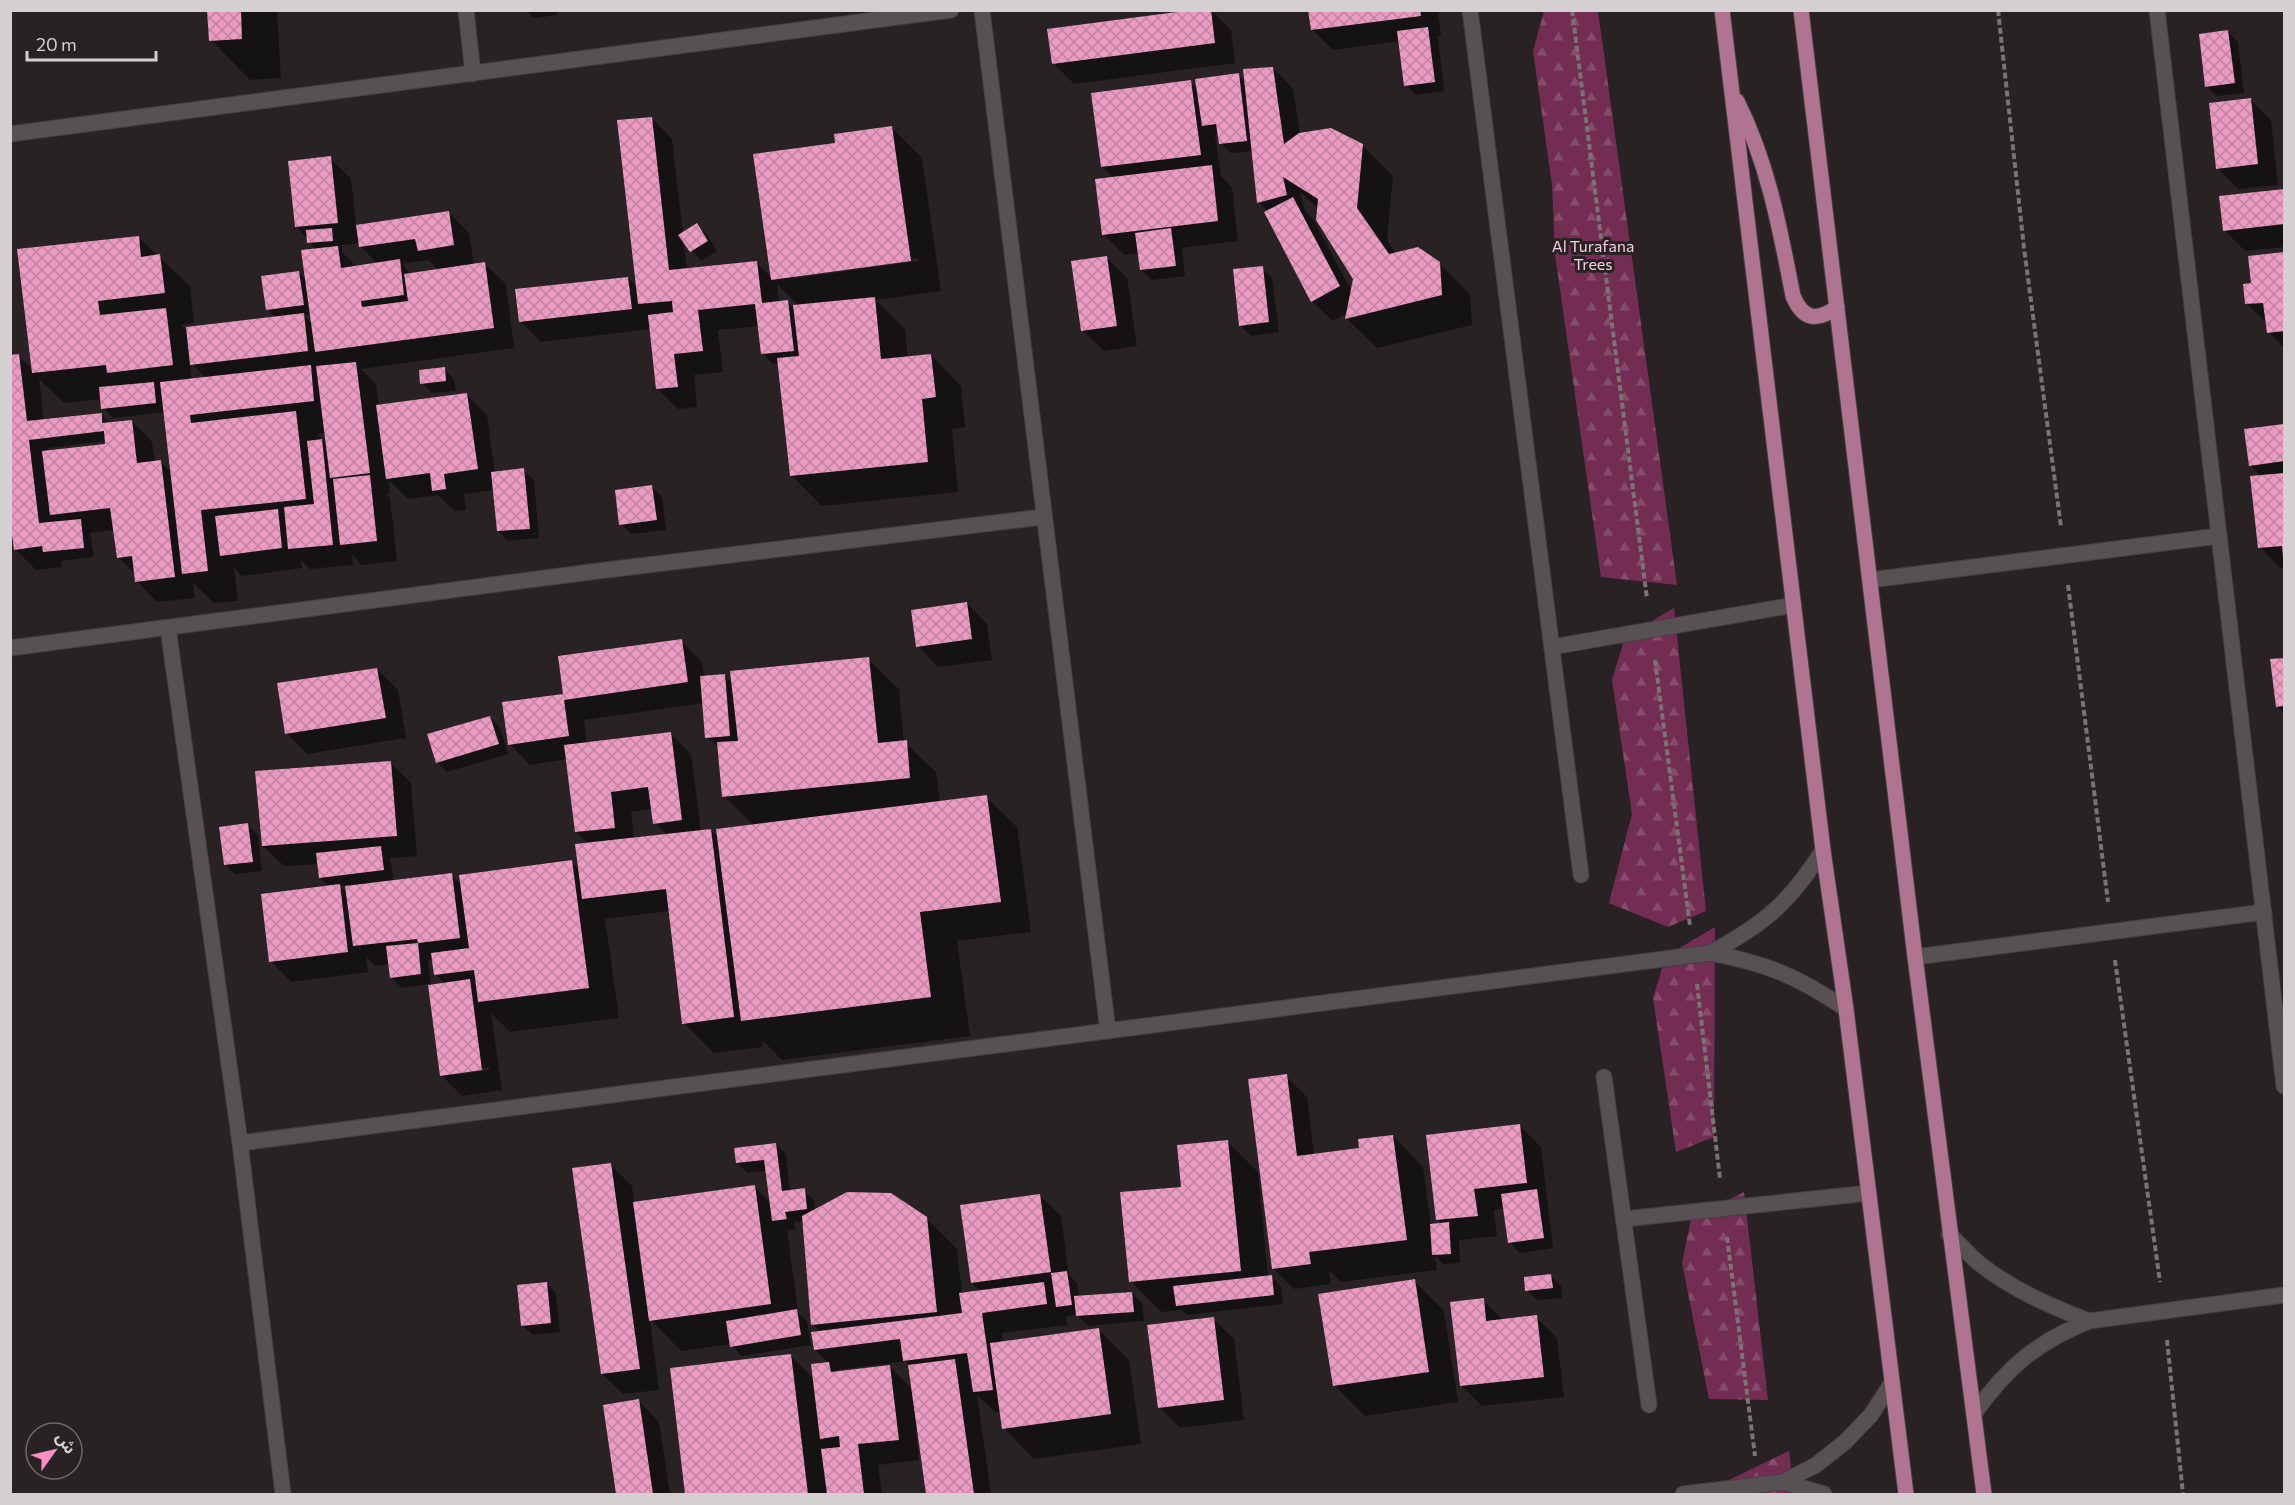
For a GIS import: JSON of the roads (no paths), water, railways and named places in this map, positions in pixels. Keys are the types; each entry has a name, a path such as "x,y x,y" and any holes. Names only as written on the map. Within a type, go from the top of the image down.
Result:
{"main road":[{"path":"1722,10 1823,850 1846,1009 1906,1494"},
{"path":"1801,10 1949,1234 1984,1494"},
{"path":"1731,90 1751,130 1764,167 1775,205 1793,296 1799,309 1811,317 1825,316 1837,308"}],"street":[{"path":"466,10 473,74"},
{"path":"10,134 951,10"},
{"path":"981,10 1108,1031"},
{"path":"1470,10 1581,875"},
{"path":"2157,10 2284,1086"},
{"path":"10,648 598,571 1043,517"},
{"path":"1870,580 2219,536"},
{"path":"1552,647 1794,605"},
{"path":"168,628 240,1143 283,1494"},
{"path":"1710,953 1745,935 1775,911 1802,882 1823,850"},
{"path":"1915,957 2264,912"},
{"path":"240,1143 1710,953 1747,960 1781,971 1815,988 1846,1009"},
{"path":"1604,1077 1649,1405"},
{"path":"1624,1219 1869,1193"},
{"path":"1949,1234 1979,1263 2013,1287 2050,1306 2089,1320"},
{"path":"1974,1414 2011,1367 2035,1348 2061,1332 2089,1320 2284,1295"},
{"path":"1683,1494 1783,1482 1816,1465 1845,1442 1870,1415 1892,1384"},
{"path":"1783,1482 1824,1494"}],"park label":[{"name":"Al Turafana Trees","path":"1593,255"}]}
